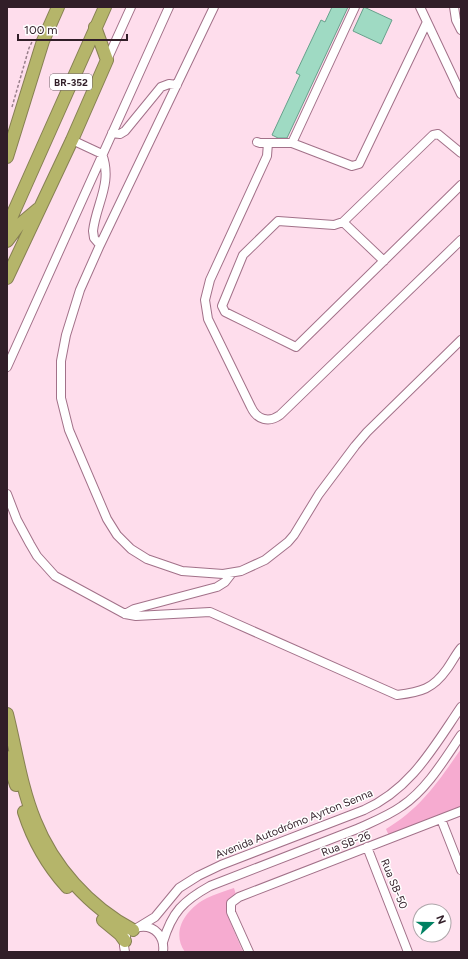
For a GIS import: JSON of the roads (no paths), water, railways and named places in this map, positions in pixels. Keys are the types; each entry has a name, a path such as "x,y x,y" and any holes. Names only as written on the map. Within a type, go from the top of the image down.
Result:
{"highway":[{"path":"7,156 42,41 58,7"},
{"name":"BR-352","path":"7,227 105,7"},
{"path":"7,278 72,140 107,60 95,27"},
{"path":"7,241 19,225 42,205"},
{"path":"7,714 24,789 34,820 54,858 82,892 116,920 135,929"},
{"path":"7,757 29,829 40,850 56,874 74,896 90,911 113,927 120,934 125,946"}],"street":[{"path":"107,60 131,7"},
{"path":"7,367 169,7"},
{"path":"214,7 80,290 63,348 60,386 63,408 69,430 107,519 117,536 131,549 146,559 182,571 223,574 232,573 249,568 261,562 273,555 294,535 319,494 367,432 461,340"},
{"path":"292,143 356,7"},
{"path":"420,7 461,94"},
{"path":"454,7 456,20 461,30"},
{"path":"257,142 292,143 352,166 359,164 427,22"},
{"path":"112,133 120,134 125,131 161,87 169,84 177,85"},
{"path":"460,151 438,134 433,135 343,222 334,225 278,221 243,255 222,306 225,312 296,347 461,185"},
{"path":"72,140 102,154 105,164 106,177 93,231 94,238 100,245"},
{"path":"268,143 267,156 210,280 205,300 208,319 250,407 258,417 270,420 280,415 461,240"},
{"path":"343,222 384,261"},
{"path":"7,494 26,538 37,556 55,576 125,614 136,616 210,612 397,695 414,693 433,685 440,679 461,648"},
{"path":"125,614 134,609 217,587 225,582 232,573"},
{"name":"Avenida Autodrómo Ayrton Senna","path":"125,946 126,936 155,917 179,888 208,871 364,810 389,796 410,778 421,765 461,707"},
{"path":"163,952 163,942 167,929 174,915 191,898 206,888 377,820 402,806 426,784 461,735"},
{"name":"Rua SB-26","path":"249,952 231,912 231,903 239,897 461,811"},
{"path":"441,819 461,870"},
{"name":"Rua SB-50","path":"367,847 408,952"},
{"path":"135,929 147,927 156,930 163,942"}]}
